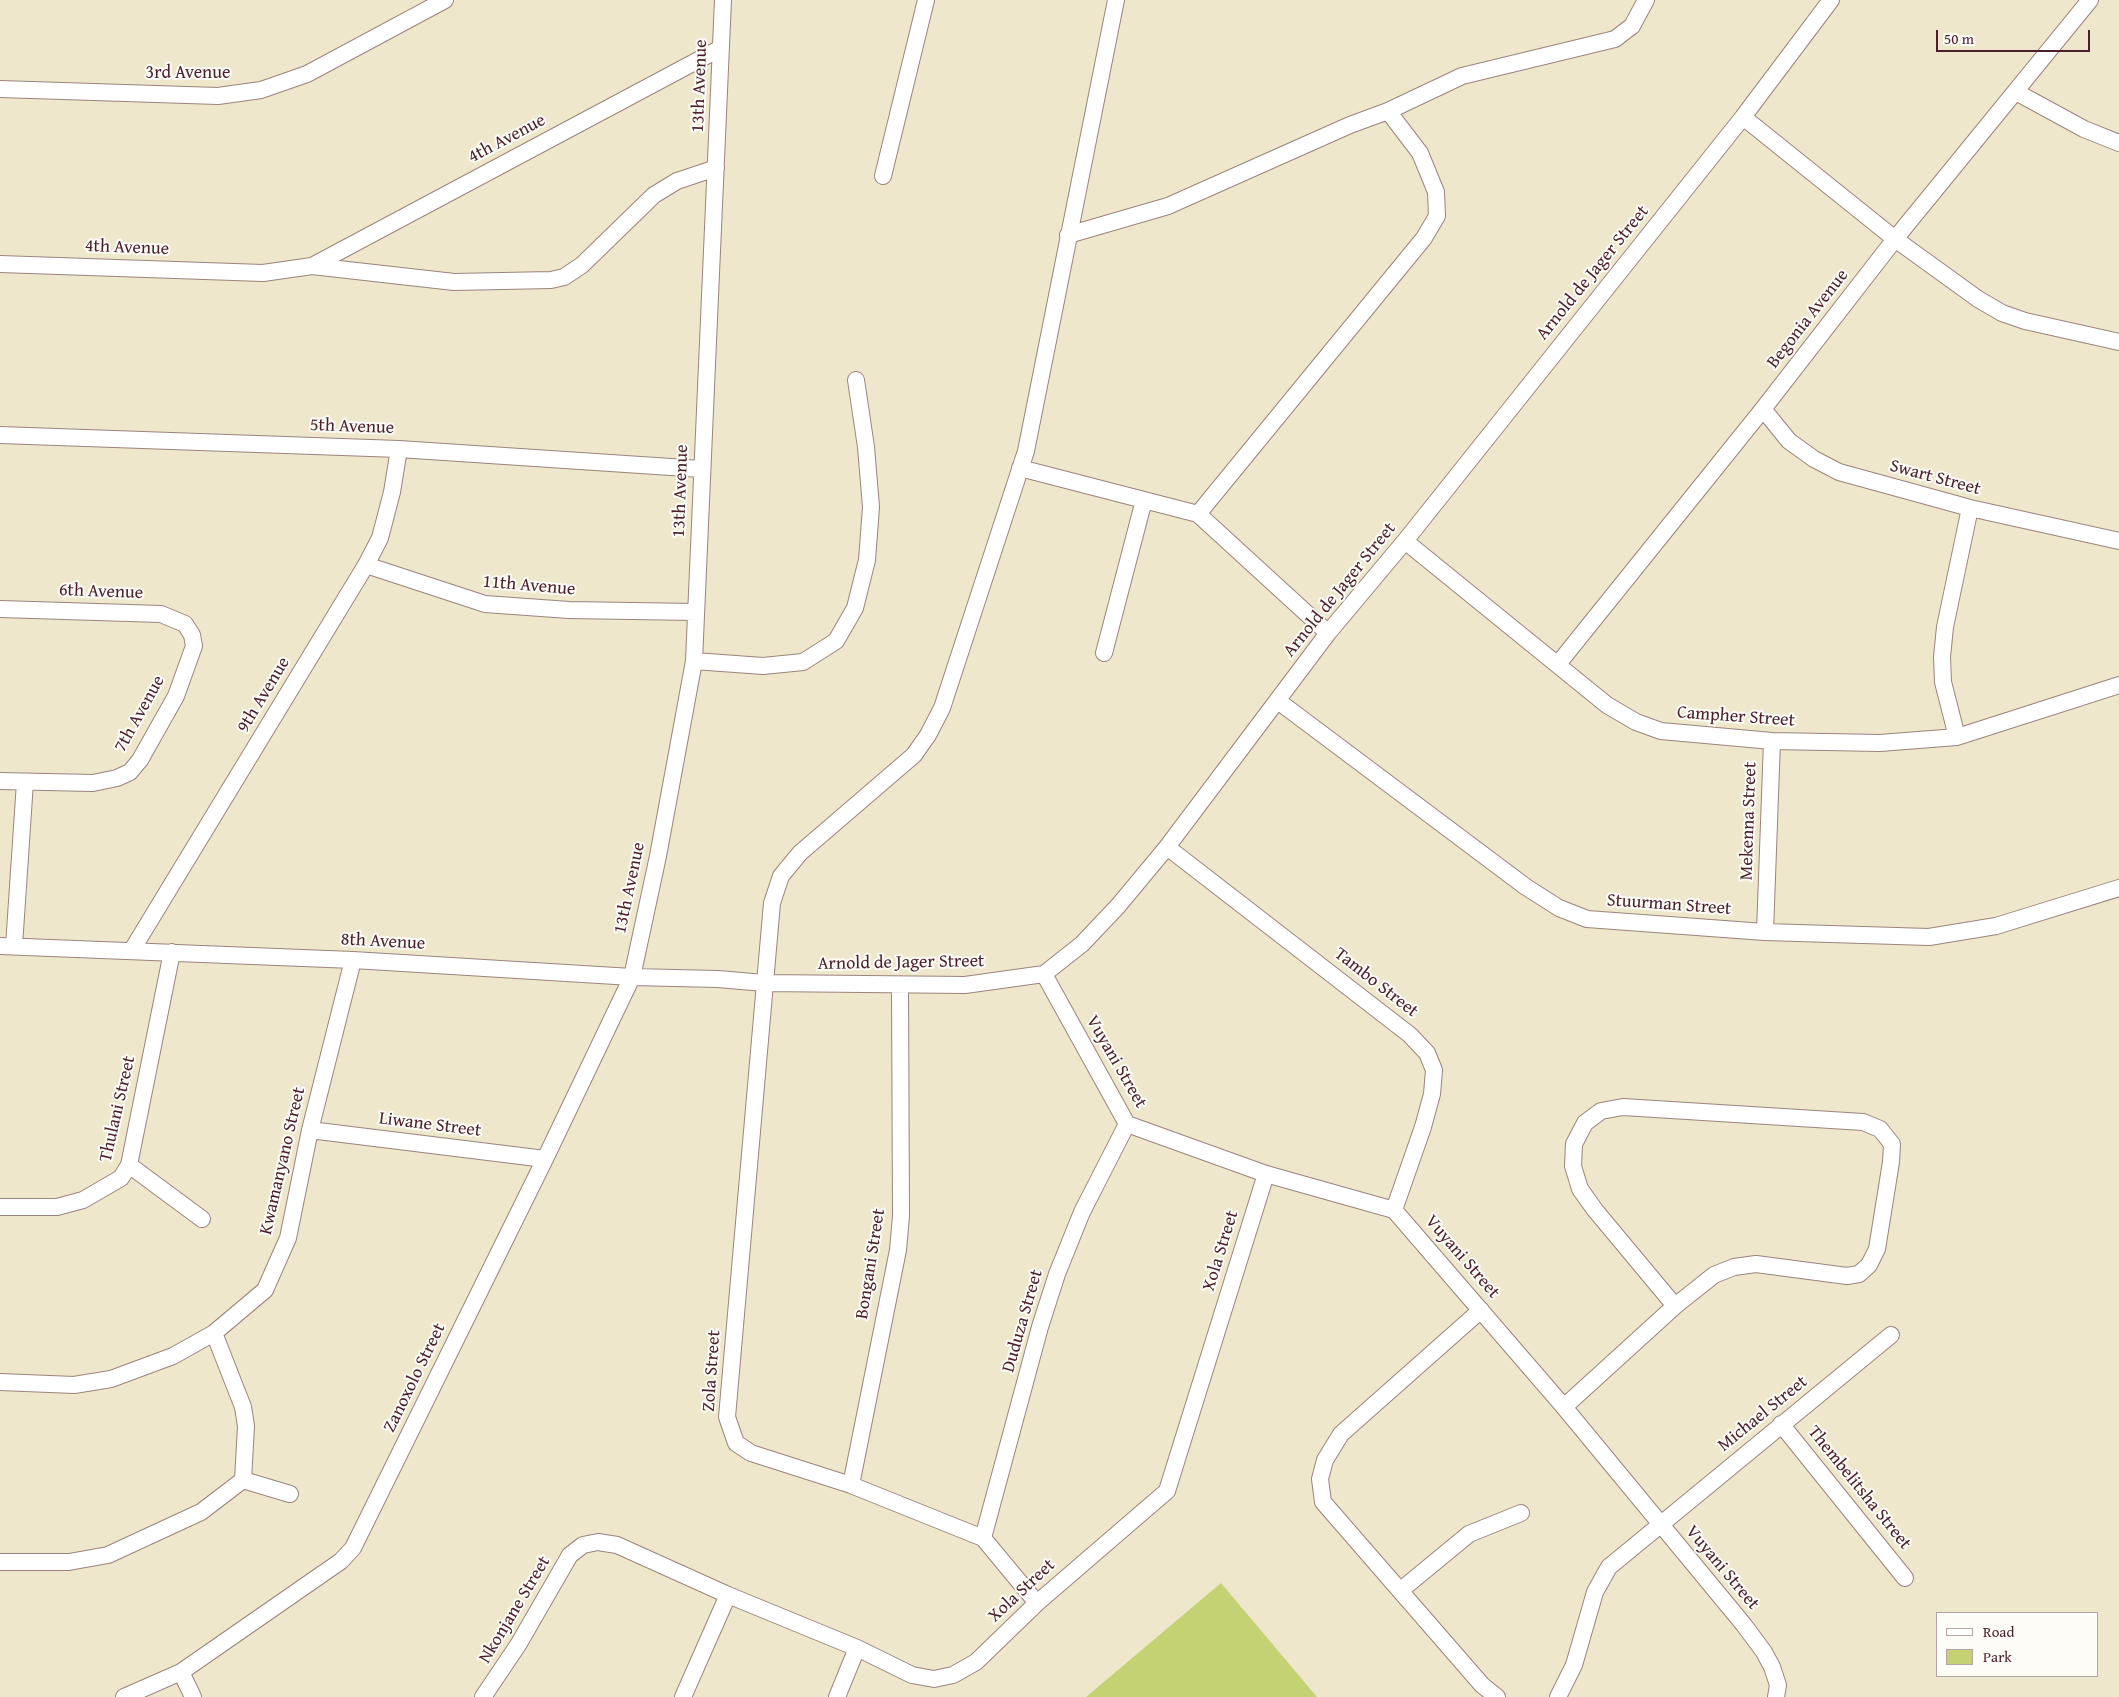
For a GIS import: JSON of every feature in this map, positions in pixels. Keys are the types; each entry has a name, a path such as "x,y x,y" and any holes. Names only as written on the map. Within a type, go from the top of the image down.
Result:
{"street":[{"name":"3rd Avenue","path":"0,89 218,96 261,90 307,74 445,0"},
{"name":"13th Avenue","path":"632,977 658,856 694,661 723,0"},
{"path":"883,176 926,0"},
{"name":"Zola Street","path":"1037,1603 983,1538 851,1485 751,1453 736,1443 727,1417 772,903 781,876 800,853 914,755 928,735 942,708 1026,451 1116,0"},
{"path":"1068,235 1168,206 1350,125 1388,111 1462,76 1615,39 1632,26 1646,0"},
{"name":"Arnold de Jager Street","path":"764,983 900,986 964,985 1044,974 1088,938 1118,906 1167,847 1328,633 1405,541 1743,117 1831,0"},
{"name":"Begonia Avenue","path":"1558,664 1763,409 1895,239 2090,0"},
{"name":"4th Avenue","path":"312,266 721,48"},
{"path":"2016,92 2084,129 2119,143"},
{"path":"1198,514 1424,238 1437,216 1436,192 1420,153 1388,111"},
{"path":"1743,117 1895,239 1978,299 2002,313 2119,342"},
{"name":"4th Avenue","path":"0,264 263,273 312,266 454,282 551,280 564,277 582,265 654,195 677,180 716,168"},
{"path":"694,661 762,666 803,662 836,641 850,617 855,608 867,560 871,507 866,446 856,380"},
{"name":"Swart Street","path":"1763,409 1790,441 1814,459 1838,472 1970,508 2119,541"},
{"name":"5th Avenue","path":"0,435 398,449 701,469"},
{"name":"9th Avenue","path":"132,950 366,565 380,538 392,492 398,449"},
{"path":"1020,468 1198,514 1328,633"},
{"path":"1104,653 1144,500"},
{"path":"1957,737 1943,682 1942,657 1945,627 1970,508"},
{"name":"Campher Street","path":"1405,541 1607,705 1636,722 1661,731 1772,741 1880,743 1957,737 2119,685"},
{"name":"11th Avenue","path":"366,565 470,601 490,605 569,610 696,612"},
{"name":"6th Avenue","path":"0,609 161,614 185,624 192,635"},
{"name":"7th Avenue","path":"0,781 93,783 118,778 130,772 140,760 176,696 194,646 192,635"},
{"name":"Stuurman Street","path":"1278,701 1526,887 1558,908 1587,919 1765,932 1929,937 1966,933 1996,926 2119,888"},
{"name":"Mekenna Street","path":"1765,932 1772,741"},
{"path":"7,946 25,782"},
{"name":"Tambo Street","path":"1167,847 1410,1034 1427,1053 1434,1070 1432,1094 1394,1210"},
{"name":"8th Avenue","path":"7,946 353,960 764,983"},
{"name":"Thulani Street","path":"0,1207 57,1207 83,1200 121,1178 129,1165 172,952"},
{"name":"Kwamanyano Street","path":"0,1382 74,1385 111,1379 173,1356 214,1333 265,1290 288,1238 310,1130 353,960"},
{"name":"Vuyani Street","path":"1044,974 1128,1124 1266,1174 1394,1210 1564,1407 1764,1652 1777,1691"},
{"name":"Zanoxolo Street","path":"124,1697 181,1672 341,1561 353,1548 546,1159 632,977"},
{"name":"Bongani Street","path":"851,1485 898,1250 901,1216 900,986"},
{"path":"1564,1407 1675,1306 1714,1275 1734,1267 1756,1264 1847,1276 1859,1274 1869,1264 1877,1249 1891,1162 1892,1144 1880,1129 1863,1122 1623,1107 1601,1111 1585,1123 1574,1144 1573,1166 1580,1189 1595,1210 1675,1306"},
{"name":"Duduza Street","path":"983,1538 1040,1327 1057,1274 1082,1212 1128,1124"},
{"name":"Liwane Street","path":"310,1130 546,1159"},
{"path":"129,1165 202,1218"},
{"name":"Xola Street","path":"583,1546 598,1542 616,1545 728,1595 857,1648 912,1675 934,1679 953,1675 976,1662 1037,1603 1167,1491 1266,1174"},
{"path":"1482,1310 1341,1434 1325,1460 1320,1479 1323,1502 1482,1685 1498,1697"},
{"path":"0,1562 69,1562 108,1556 201,1512 243,1480 246,1426 243,1406 214,1333"},
{"name":"Michael Street","path":"1558,1697 1574,1665 1595,1592 1609,1567 1891,1335"},
{"name":"Thembelitsha Street","path":"1781,1424 1905,1578"},
{"path":"243,1480 290,1494"},
{"path":"1401,1590 1469,1534 1521,1513"},
{"name":"Nkonjane Street","path":"483,1697 518,1646 570,1555 583,1546"},
{"path":"683,1697 728,1595"},
{"path":"837,1697 857,1648"},
{"path":"181,1672 193,1697"}],"green space":[{"path":"1221,1583 1317,1697 1086,1697"}]}
